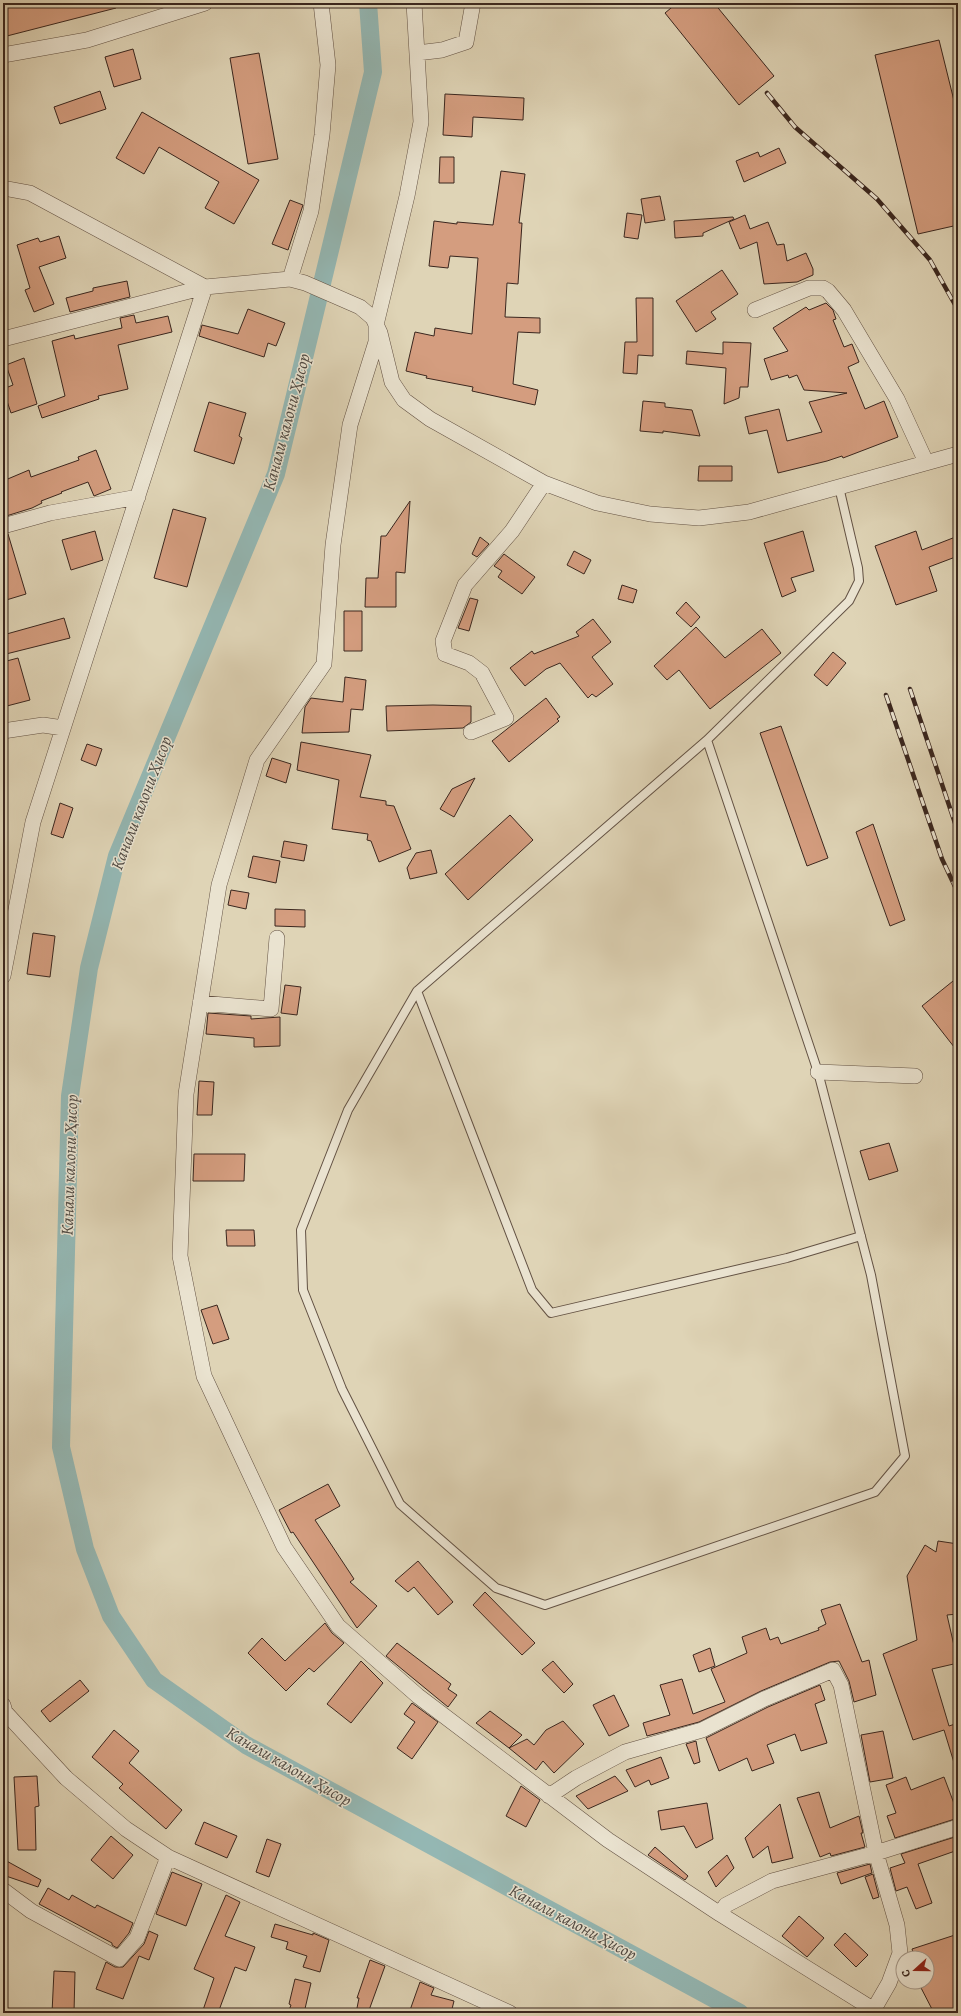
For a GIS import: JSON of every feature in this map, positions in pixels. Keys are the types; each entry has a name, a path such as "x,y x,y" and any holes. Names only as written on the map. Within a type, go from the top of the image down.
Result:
{"street":[{"path":"3,55 87,40 205,3"},
{"path":"290,279 311,210 322,135 328,65 321,3"},
{"path":"414,3 421,122 407,196 376,325 376,342 350,425 333,545 324,664 257,760 219,885 186,1094 180,1256 204,1376 284,1547 338,1626 418,1696 549,1796 608,1840 720,1914 876,2011 889,1983 900,1953 897,1924 876,1854 841,1684 833,1670 764,1699 702,1730 625,1752 576,1778 549,1796"},
{"path":"417,53 442,50 466,42 474,3"},
{"path":"3,188 30,193 205,286"},
{"path":"3,339 205,286 290,279 305,283 360,307 373,318 380,333 392,382 404,400 430,419 544,483 597,503 650,514 699,518 749,512 958,454"},
{"path":"3,976 6,942 33,822 205,286"},
{"path":"755,310 809,288 823,288 828,291 844,310 897,399 926,462"},
{"path":"471,732 506,718 482,673 469,663 445,654 444,641 465,585 512,531 544,483"},
{"path":"3,526 50,513 138,497"},
{"path":"3,731 43,725 63,728"},
{"path":"200,1003 271,1009 277,938"},
{"path":"818,1072 915,1076"},
{"path":"4,1710 66,1778 126,1830 168,1857 510,2013"},
{"path":"720,1914 726,1905 772,1881 876,1854 958,1827"},
{"path":"3,1890 31,1911 119,1959 137,1938 168,1857"}],"lane":[{"path":"706,740 818,1072 871,1275 904,1456 875,1492 545,1605 496,1588 400,1504 342,1389 304,1290 301,1230 348,1110 417,991 706,740 849,601 859,581 858,568 839,487"},
{"path":"417,991 532,1290 551,1313 787,1258 861,1236"}],"building":[{"path":"3,3 116,3 116,8 3,37"},
{"path":"677,3 714,3 774,76 739,105 665,13"},
{"path":"939,40 958,117 958,225 918,234 875,55"},
{"path":"133,49 141,79 114,87 105,57"},
{"path":"259,53 278,159 248,164 230,58"},
{"path":"100,91 106,109 60,124 54,107"},
{"path":"445,94 524,98 523,120 473,117 472,137 443,135"},
{"path":"142,112 259,180 234,224 205,208 219,182 159,147 144,174 116,158"},
{"path":"779,148 786,163 744,182 736,161 758,152 760,157"},
{"path":"440,157 454,157 454,183 439,183"},
{"path":"501,171 525,174 519,223 522,223 518,284 507,283 505,317 540,318 540,333 518,332 513,384 538,390 535,405 472,391 473,387 426,378 427,376 406,371 415,332 434,336 435,328 472,334 478,258 450,256 448,268 429,266 434,221 457,224 457,222 493,225"},
{"path":"660,196 665,220 645,223 641,199"},
{"path":"290,200 303,205 288,250 272,244"},
{"path":"627,213 642,215 638,239 624,237"},
{"path":"745,215 750,229 768,222 777,245 784,244 787,261 806,253 813,269 813,275 797,282 764,284 757,242 740,249 729,222"},
{"path":"733,217 734,219 703,233 703,236 675,238 674,221"},
{"path":"59,236 66,258 39,267 54,304 34,312 25,290 30,288 17,245 38,238 40,242"},
{"path":"722,270 738,294 711,312 716,319 696,332 676,301"},
{"path":"127,281 130,297 70,312 66,298 93,291 93,288"},
{"path":"636,298 653,298 653,356 638,355 637,374 623,373 625,342 637,342"},
{"path":"826,303 833,310 836,319 833,320 844,347 852,344 859,362 848,367 865,409 884,401 898,437 843,458 842,456 778,473 767,430 749,434 745,417 779,409 787,441 822,432 809,402 847,393 804,390 797,375 789,378 788,375 771,380 764,359 788,351 773,328 806,307 809,310"},
{"path":"248,309 285,323 276,346 268,343 264,357 199,336 202,325 238,334"},
{"path":"134,315 136,323 168,316 172,332 118,345 128,389 98,396 99,399 42,418 38,406 65,396 52,341 74,335 75,339 122,328 120,318"},
{"path":"723,342 751,343 748,387 740,387 739,398 724,404 726,368 686,364 687,351 723,354"},
{"path":"24,358 37,404 11,413 3,389 13,385 6,365"},
{"path":"643,401 665,403 665,407 692,410 700,436 663,431 663,433 640,431"},
{"path":"209,402 246,413 239,436 242,438 234,464 194,451"},
{"path":"96,450 111,489 94,496 88,482 41,501 42,503 32,508 3,517 3,481 29,470 31,477 79,460 78,457"},
{"path":"699,466 732,466 732,481 698,481"},
{"path":"410,501 405,573 396,572 396,607 365,607 366,578 378,578 381,536 386,536"},
{"path":"173,509 206,518 187,587 154,578"},
{"path":"95,531 103,560 71,570 62,540"},
{"path":"803,531 814,571 791,578 796,591 782,597 764,543"},
{"path":"916,531 922,550 958,536 958,556 929,567 937,591 896,605 875,546"},
{"path":"8,534 26,594 3,601 3,535"},
{"path":"480,537 489,544 477,557 472,554"},
{"path":"574,551 591,560 584,574 567,565"},
{"path":"504,554 535,577 522,594 498,577 502,571 494,566"},
{"path":"622,585 637,590 633,603 618,599"},
{"path":"470,598 478,600 469,631 458,628"},
{"path":"686,602 700,617 691,627 676,613"},
{"path":"344,611 362,611 362,651 344,651"},
{"path":"64,618 70,638 6,654 3,635"},
{"path":"593,619 611,642 592,657 613,684 596,697 592,694 588,698 560,663 546,669 525,686 510,668 532,651 534,654 579,636 576,632"},
{"path":"696,627 725,658 762,629 781,653 710,709 679,670 667,680 654,666"},
{"path":"833,652 846,663 827,686 814,675"},
{"path":"18,658 30,700 3,707 3,662"},
{"path":"345,677 366,680 363,710 351,709 349,732 302,733 305,707 311,698 343,702"},
{"path":"546,698 560,717 557,719 559,721 509,762 492,741"},
{"path":"386,706 471,706 471,722 463,728 387,731"},
{"path":"781,726 828,858 807,866 760,733"},
{"path":"301,742 371,755 360,797 386,801 386,805 394,806 411,849 379,862 371,841 367,840 368,834 332,829 339,780 297,770"},
{"path":"87,744 102,749 96,766 81,760"},
{"path":"272,758 291,764 286,783 266,776"},
{"path":"475,778 454,817 440,809 452,789"},
{"path":"60,803 73,808 63,838 51,834"},
{"path":"510,815 533,840 468,900 445,874"},
{"path":"873,824 905,920 890,926 856,832"},
{"path":"284,841 307,845 304,861 281,857"},
{"path":"431,850 437,873 410,879 407,868 416,853"},
{"path":"253,856 280,861 276,883 248,877"},
{"path":"231,890 249,893 246,909 228,905"},
{"path":"275,909 305,910 305,927 275,926"},
{"path":"33,933 55,936 50,977 27,974"},
{"path":"958,977 958,1052 922,1006"},
{"path":"285,985 301,987 297,1015 281,1013"},
{"path":"208,1013 251,1016 251,1019 280,1017 280,1046 254,1047 254,1038 206,1034"},
{"path":"199,1081 214,1082 212,1115 197,1115"},
{"path":"889,1143 898,1171 869,1180 860,1151"},
{"path":"194,1154 245,1154 244,1181 193,1181"},
{"path":"226,1230 254,1230 255,1246 227,1246"},
{"path":"217,1305 229,1339 213,1344 201,1310"},
{"path":"328,1484 340,1506 315,1520 354,1579 350,1582 377,1606 357,1628 293,1532 291,1533 279,1510"},
{"path":"938,1541 958,1544 958,1614 947,1615 958,1663 932,1669 949,1726 958,1723 958,1765 955,1766 944,1730 913,1740 883,1654 917,1640 907,1576 925,1545 936,1552"},
{"path":"418,1561 453,1602 438,1615 414,1587 408,1592 395,1581"},
{"path":"485,1592 535,1643 522,1655 473,1605"},
{"path":"840,1604 862,1662 869,1660 876,1695 854,1702 849,1681 839,1661 830,1662 761,1691 699,1722 647,1736 643,1723 670,1715 660,1685 682,1679 693,1714 725,1702 711,1669 747,1653 742,1637 766,1628 770,1640 778,1637 781,1644 819,1630 818,1628 826,1624 821,1610"},
{"path":"325,1623 332,1633 344,1643 314,1672 309,1668 286,1691 248,1653 262,1638 285,1661"},
{"path":"397,1643 451,1684 448,1689 457,1695 448,1707 386,1656"},
{"path":"710,1648 715,1666 699,1672 693,1655"},
{"path":"361,1661 383,1683 351,1723 327,1704"},
{"path":"553,1661 573,1684 564,1693 542,1670"},
{"path":"80,1680 89,1691 50,1722 41,1711"},
{"path":"820,1685 825,1700 815,1704 827,1743 801,1751 795,1734 767,1745 774,1763 752,1771 747,1758 719,1771 706,1738 768,1707"},
{"path":"614,1695 629,1726 609,1736 593,1705"},
{"path":"412,1703 438,1722 412,1759 397,1748 415,1722 404,1714"},
{"path":"490,1711 522,1735 509,1748 476,1723"},
{"path":"563,1721 584,1744 554,1773 543,1761 536,1770 509,1748 527,1739 534,1745 546,1730"},
{"path":"114,1730 139,1751 129,1763 182,1810 166,1829 119,1788 123,1784 92,1757"},
{"path":"883,1731 893,1778 870,1782 861,1735"},
{"path":"696,1741 700,1762 694,1764 686,1744"},
{"path":"661,1757 669,1778 651,1785 649,1780 635,1787 626,1770"},
{"path":"37,1776 39,1806 35,1807 36,1850 18,1850 14,1777"},
{"path":"615,1776 628,1791 588,1809 576,1796"},
{"path":"906,1777 911,1790 944,1777 958,1814 958,1818 895,1838 887,1816 896,1813 886,1785"},
{"path":"521,1786 540,1800 526,1827 506,1816"},
{"path":"819,1792 830,1828 859,1816 863,1833 861,1833 865,1847 831,1856 830,1853 820,1857 797,1798"},
{"path":"707,1803 713,1839 696,1848 684,1826 661,1830 658,1811"},
{"path":"780,1804 793,1858 772,1863 768,1846 753,1858 745,1838"},
{"path":"204,1822 237,1836 227,1858 195,1844"},
{"path":"111,1836 133,1855 113,1879 91,1860"},
{"path":"958,1836 958,1850 918,1864 932,1903 916,1909 907,1887 896,1891 890,1868 905,1863 901,1854"},
{"path":"267,1839 281,1844 269,1877 256,1872"},
{"path":"655,1847 688,1876 685,1880 648,1855"},
{"path":"727,1855 734,1868 716,1887 708,1872"},
{"path":"3,1859 41,1880 38,1887 3,1875"},
{"path":"870,1864 872,1873 841,1884 837,1873"},
{"path":"172,1872 202,1884 186,1926 156,1914"},
{"path":"873,1874 879,1897 873,1899 865,1877"},
{"path":"48,1888 69,1900 72,1895 95,1908 97,1905 133,1923 129,1933 117,1948 112,1945 112,1943 39,1904"},
{"path":"226,1895 240,1902 225,1936 255,1947 246,1971 235,1967 218,2013 202,2013 214,1978 194,1969"},
{"path":"799,1916 824,1938 807,1957 782,1936"},
{"path":"275,1924 313,1935 313,1933 329,1940 320,1972 303,1967 307,1956 286,1949 288,1942 271,1937"},
{"path":"149,1931 158,1935 149,1960 139,1956 123,1999 96,1989 106,1962 115,1967 123,1967 144,1944"},
{"path":"845,1933 868,1955 856,1967 834,1945"},
{"path":"958,1934 958,2013 934,2013 922,1990 935,1990 935,1950 912,1949"},
{"path":"370,1960 385,1966 368,2013 356,2013 359,1998 357,1998"},
{"path":"54,1971 75,1972 74,2013 52,2013"},
{"path":"295,1979 311,1983 304,2013 288,2013 291,2005 289,2004"},
{"path":"420,1982 434,1988 431,1995 454,2001 451,2013 409,2013"}],"waterway":[{"name":"Канали калони Ҳисор","path":"368,3 373,72 276,474 117,856 89,968 70,1096 61,1447 85,1549 111,1616 154,1680 246,1745 740,2013"}],"railway":[{"path":"957,3 958,8"},
{"path":"767,93 795,127 877,199 930,260 958,310"},
{"path":"910,689 958,832"},
{"path":"886,695 942,859 958,893"}]}
